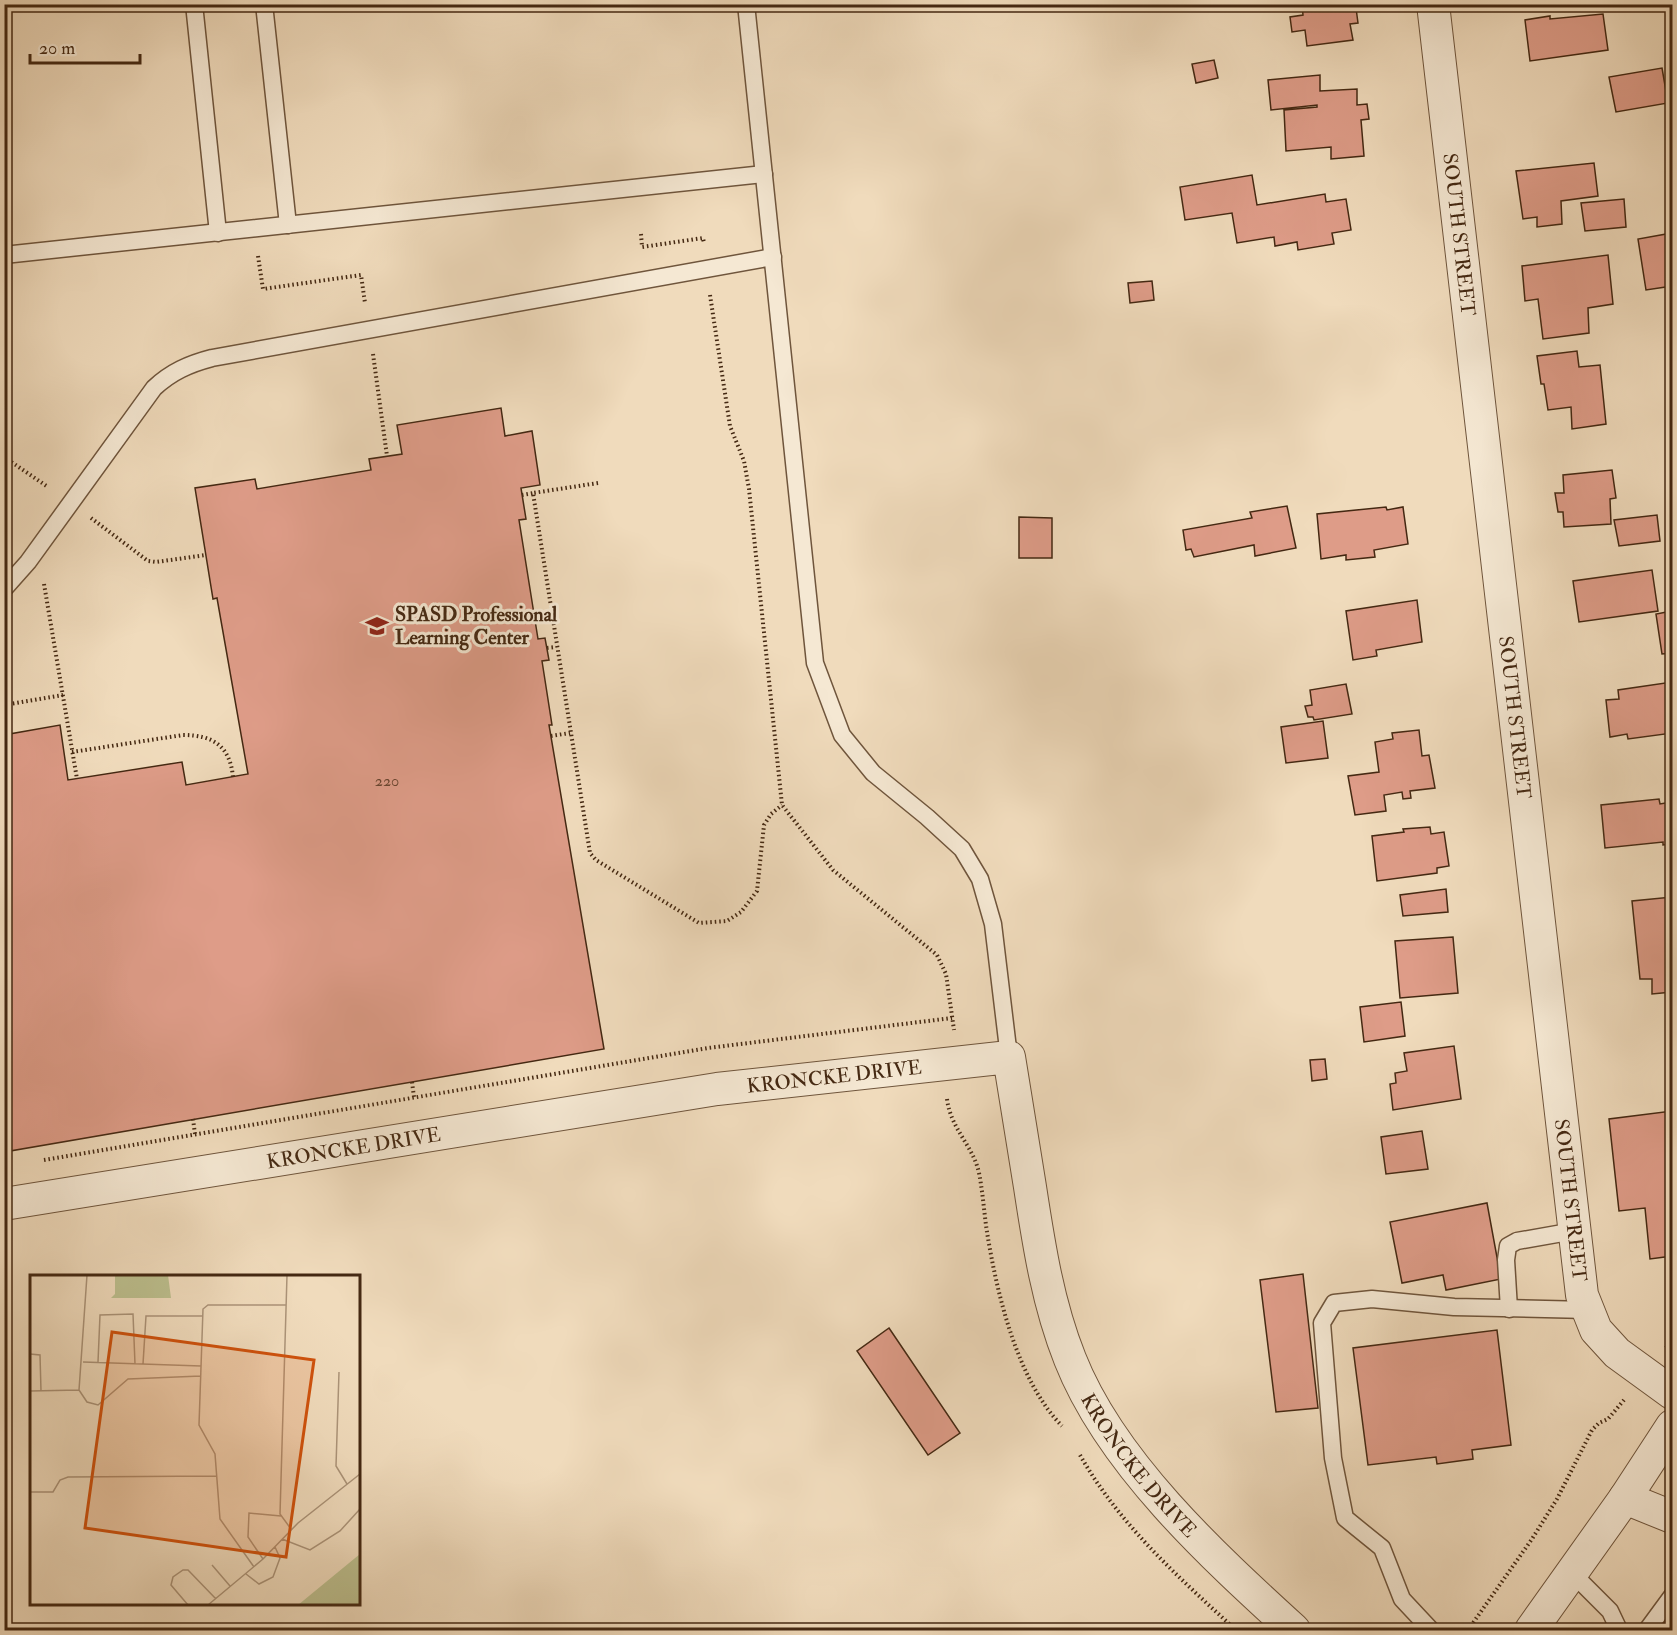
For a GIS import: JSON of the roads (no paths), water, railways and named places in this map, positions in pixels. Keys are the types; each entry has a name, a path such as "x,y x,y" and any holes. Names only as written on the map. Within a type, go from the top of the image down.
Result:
{"street":[{"name":"SOUTH STREET","path":"1433,4 1582,1295 1596,1330 1617,1353 1672,1393"},
{"name":"KRONCKE DRIVE","path":"4,1204 717,1089 1009,1057 1041,1258 1055,1317 1076,1370 1094,1407 1124,1454 1167,1506 1256,1596 1294,1630"},
{"path":"1530,1630 1625,1498 1672,1426"},
{"path":"1625,1498 1672,1517"}],"lane":[{"path":"194,4 218,233"},
{"path":"264,4 288,225"},
{"path":"746,4 814,663 842,735 873,773 962,849 980,879 993,924 1009,1057"},
{"path":"4,255 764,174"},
{"path":"4,589 28,562 154,388 179,368 196,362 773,258"},
{"path":"1509,1309 1506,1260 1508,1246 1517,1241 1574,1231"},
{"path":"1431,1630 1402,1599 1382,1548 1345,1518 1333,1458 1322,1323 1334,1303 1372,1299 1454,1307 1588,1310"},
{"path":"1572,1573 1610,1611 1619,1630"},
{"path":"1647,1630 1672,1596"}],"place":[{"name":"SPASD Professional Learning Center","path":"377,626"}]}
